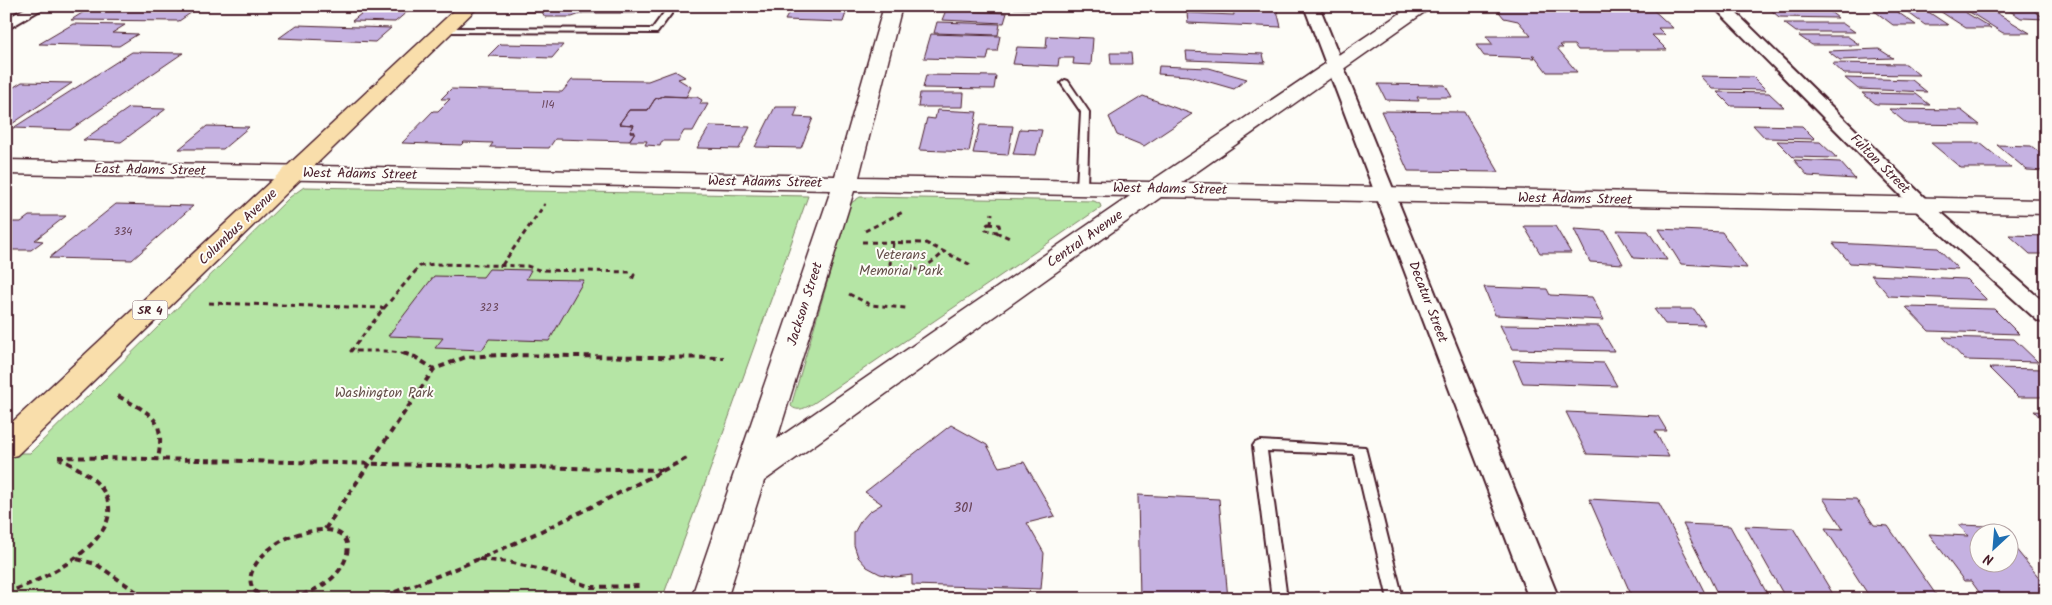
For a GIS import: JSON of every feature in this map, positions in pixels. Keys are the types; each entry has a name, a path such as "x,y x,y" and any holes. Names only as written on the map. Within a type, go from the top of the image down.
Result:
{"main road":[{"name":"Columbus Avenue","path":"6,447 470,6"}],"street":[{"path":"6,25 40,6"},
{"name":"Jackson Street","path":"709,599 845,183 893,6"},
{"name":"Decatur Street","path":"1311,6 1544,599"},
{"name":"Central Avenue","path":"749,475 1156,189 1424,6"},
{"name":"Fulton Street","path":"1720,6 1921,205 2046,316"},
{"name":"East Adams Street","path":"6,167 295,173"},
{"name":"West Adams Street","path":"295,173 2046,207"}],"lane":[{"path":"445,30 654,31 673,6"},
{"path":"1065,83 1085,112 1082,188"},
{"path":"1280,599 1260,446 1360,450 1396,599"}],"path":[{"path":"502,265 545,204"},
{"path":"865,231 904,212"},
{"path":"991,224 992,213"},
{"path":"996,232 1000,228 999,225 991,224 985,227 986,230 1012,239"},
{"path":"862,242 926,243 970,265"},
{"path":"893,243 890,264 897,269 906,271 916,271 924,268 945,251"},
{"path":"434,368 424,360 407,352 351,351 420,266 434,264 502,265 527,266 539,270 630,272 634,275 631,282"},
{"path":"849,294 871,305 906,308"},
{"path":"209,303 384,308"},
{"path":"325,529 434,368 466,357 500,355 724,358"},
{"path":"118,396 159,421 163,432 158,459"},
{"path":"6,593 77,559 101,531 109,507 106,495 98,485 58,457 663,470"},
{"path":"375,599 441,576 623,492 687,458"},
{"path":"265,598 256,594 250,586 250,575 256,563 280,542 310,530 325,529 346,537 349,546 348,557 342,568 331,579 315,589 288,599"},
{"path":"477,558 508,562 546,571 578,584 591,587 639,586"},
{"path":"77,559 96,564 147,599"}],"green space":[{"name":"Washington Park","path":"304,187 808,196 662,599 6,599 6,453 30,453 290,197"},
{"name":"Veterans Memorial Park","path":"860,197 1094,201 1100,204 1101,207 814,403 802,409 797,409 791,406 849,208 851,203"}],"building":[{"path":"93,6 201,6 179,21 71,20"},
{"path":"371,6 414,6 395,22 352,21"},
{"path":"529,6 641,6 636,13 583,13 572,17 545,17 542,12 524,12"},
{"path":"938,6 1000,6 999,10 938,8"},
{"path":"1009,6 1033,6 1033,9 1009,8"},
{"path":"1233,6 1276,6 1281,27 1188,23 1187,13 1234,15"},
{"path":"1504,6 1649,6 1673,28 1658,28 1665,35 1652,35 1667,50 1578,50 1574,45 1560,45 1563,48 1557,48 1577,72 1547,72 1534,55 1532,55 1535,58 1484,56 1476,45 1493,45 1486,36 1531,36 1518,21 1504,18 1496,8 1505,8"},
{"path":"1766,6 1823,6 1838,18 1779,17"},
{"path":"1868,6 1889,6 1916,25 1893,25"},
{"path":"1899,6 1921,7 1948,25 1925,25"},
{"path":"1932,6 1955,6 1991,28 1966,28"},
{"path":"1960,6 1985,6 2030,33 2003,33"},
{"path":"2002,6 2027,6 2046,19 2021,18"},
{"path":"791,9 847,10 843,22 785,20"},
{"path":"946,10 1007,13 1004,23 942,20"},
{"path":"937,22 1000,24 998,35 934,33"},
{"path":"1784,23 1842,23 1855,32 1796,32"},
{"path":"73,24 125,25 112,33 138,34 119,46 39,44"},
{"path":"297,25 391,28 375,42 279,38"},
{"path":"931,34 1000,36 997,51 989,51 987,60 924,58"},
{"path":"1047,36 1093,38 1091,65 1073,64 1074,58 1059,58 1058,66 1013,64 1017,47 1046,48"},
{"path":"1799,36 1847,36 1860,45 1812,45"},
{"path":"500,44 563,45 552,58 488,56"},
{"path":"1879,49 1893,58 1840,60 1828,51"},
{"path":"1186,51 1263,54 1265,63 1187,60"},
{"path":"132,52 183,53 70,130 13,128"},
{"path":"1110,53 1131,53 1132,64 1111,64"},
{"path":"1832,63 1906,64 1919,75 1844,74"},
{"path":"1159,66 1209,68 1247,79 1234,89 1189,76 1158,74"},
{"path":"675,71 685,77 678,79 691,87 686,97 664,96 655,99 648,110 629,110 619,124 634,125 630,132 635,132 629,141 555,139 549,148 490,147 493,143 464,142 461,145 402,143 433,111 438,111 450,99 441,99 451,89 562,92 572,80 648,81"},
{"path":"926,75 996,76 994,89 923,88"},
{"path":"1700,76 1753,77 1766,90 1712,89"},
{"path":"1845,78 1912,80 1927,92 1858,89"},
{"path":"22,82 72,83 6,128 6,92"},
{"path":"1378,84 1445,85 1452,97 1417,97 1419,101 1386,100"},
{"path":"1717,92 1769,93 1784,107 1731,106"},
{"path":"920,93 964,93 963,107 918,107"},
{"path":"1862,93 1916,94 1930,105 1876,104"},
{"path":"664,96 697,97 702,100 700,104 708,104 693,131 684,131 678,141 662,141 660,146 645,145 647,141 629,141 635,132 630,132 634,125 619,124 629,110 648,110 655,99"},
{"path":"1143,96 1192,114 1144,146 1117,135 1109,117"},
{"path":"775,107 798,107 794,117 813,118 801,148 755,147"},
{"path":"129,108 166,109 121,142 83,140"},
{"path":"1889,109 1961,110 1980,125 1907,124"},
{"path":"937,110 977,112 969,152 919,150 927,118 935,119"},
{"path":"1381,111 1464,112 1499,172 1408,171"},
{"path":"980,125 1013,126 1008,155 973,153"},
{"path":"1753,125 1802,126 1815,139 1765,138"},
{"path":"207,126 249,127 223,149 179,149"},
{"path":"710,126 750,127 739,149 697,148"},
{"path":"1020,129 1042,130 1036,155 1013,154"},
{"path":"1777,141 1820,142 1837,158 1793,157"},
{"path":"1931,143 1980,143 2011,168 1961,168"},
{"path":"1997,145 2031,146 2046,157 2046,171 2027,170"},
{"path":"1794,160 1840,162 1855,179 1808,176"},
{"path":"116,204 193,206 132,260 49,258"},
{"path":"29,216 66,216 35,240 43,241 31,250 6,250 6,222 21,222"},
{"path":"1524,226 1555,226 1571,253 1540,253"},
{"path":"1574,229 1605,231 1623,264 1590,262"},
{"path":"1659,229 1722,232 1747,268 1681,264"},
{"path":"1617,230 1648,231 1667,260 1634,258"},
{"path":"2009,235 2046,236 2046,254 2030,254"},
{"path":"1833,243 1938,248 1958,269 1850,263"},
{"path":"489,269 531,270 526,279 584,280 549,341 489,339 482,350 435,348 443,338 388,336 434,276 483,277"},
{"path":"1871,275 1966,279 1987,300 1889,296"},
{"path":"1484,287 1547,289 1550,295 1592,297 1604,320 1495,315"},
{"path":"1906,307 1994,309 2019,334 1929,331"},
{"path":"1654,309 1694,309 1705,325 1665,324"},
{"path":"1500,325 1599,326 1614,351 1512,349"},
{"path":"1943,337 2014,339 2038,362 1965,360"},
{"path":"1513,360 1604,363 1617,386 1523,383"},
{"path":"1989,368 2046,369 2046,397 2018,397"},
{"path":"2034,411 2046,412 2046,424"},
{"path":"1566,412 1658,416 1667,431 1655,431 1669,457 1587,454"},
{"path":"951,425 987,445 999,467 1024,462 1055,516 1027,523 1044,553 1041,589 912,585 912,575 896,577 880,574 867,567 858,557 854,545 854,533 860,522 869,512 882,504 865,492"},
{"path":"1138,495 1219,499 1228,599 1140,599"},
{"path":"1823,498 1856,499 1874,525 1888,526 1939,599 1871,599 1825,528 1843,529"},
{"path":"1589,499 1659,503 1708,599 1633,599"},
{"path":"1683,524 1730,526 1770,599 1720,599"},
{"path":"1959,525 1970,525 1970,572 2020,572 2020,554 2046,586 2046,594 2035,593 2040,599 1984,599 1971,581 1964,581 1929,534 1968,536"},
{"path":"1745,526 1793,528 1836,599 1786,599"}]}
